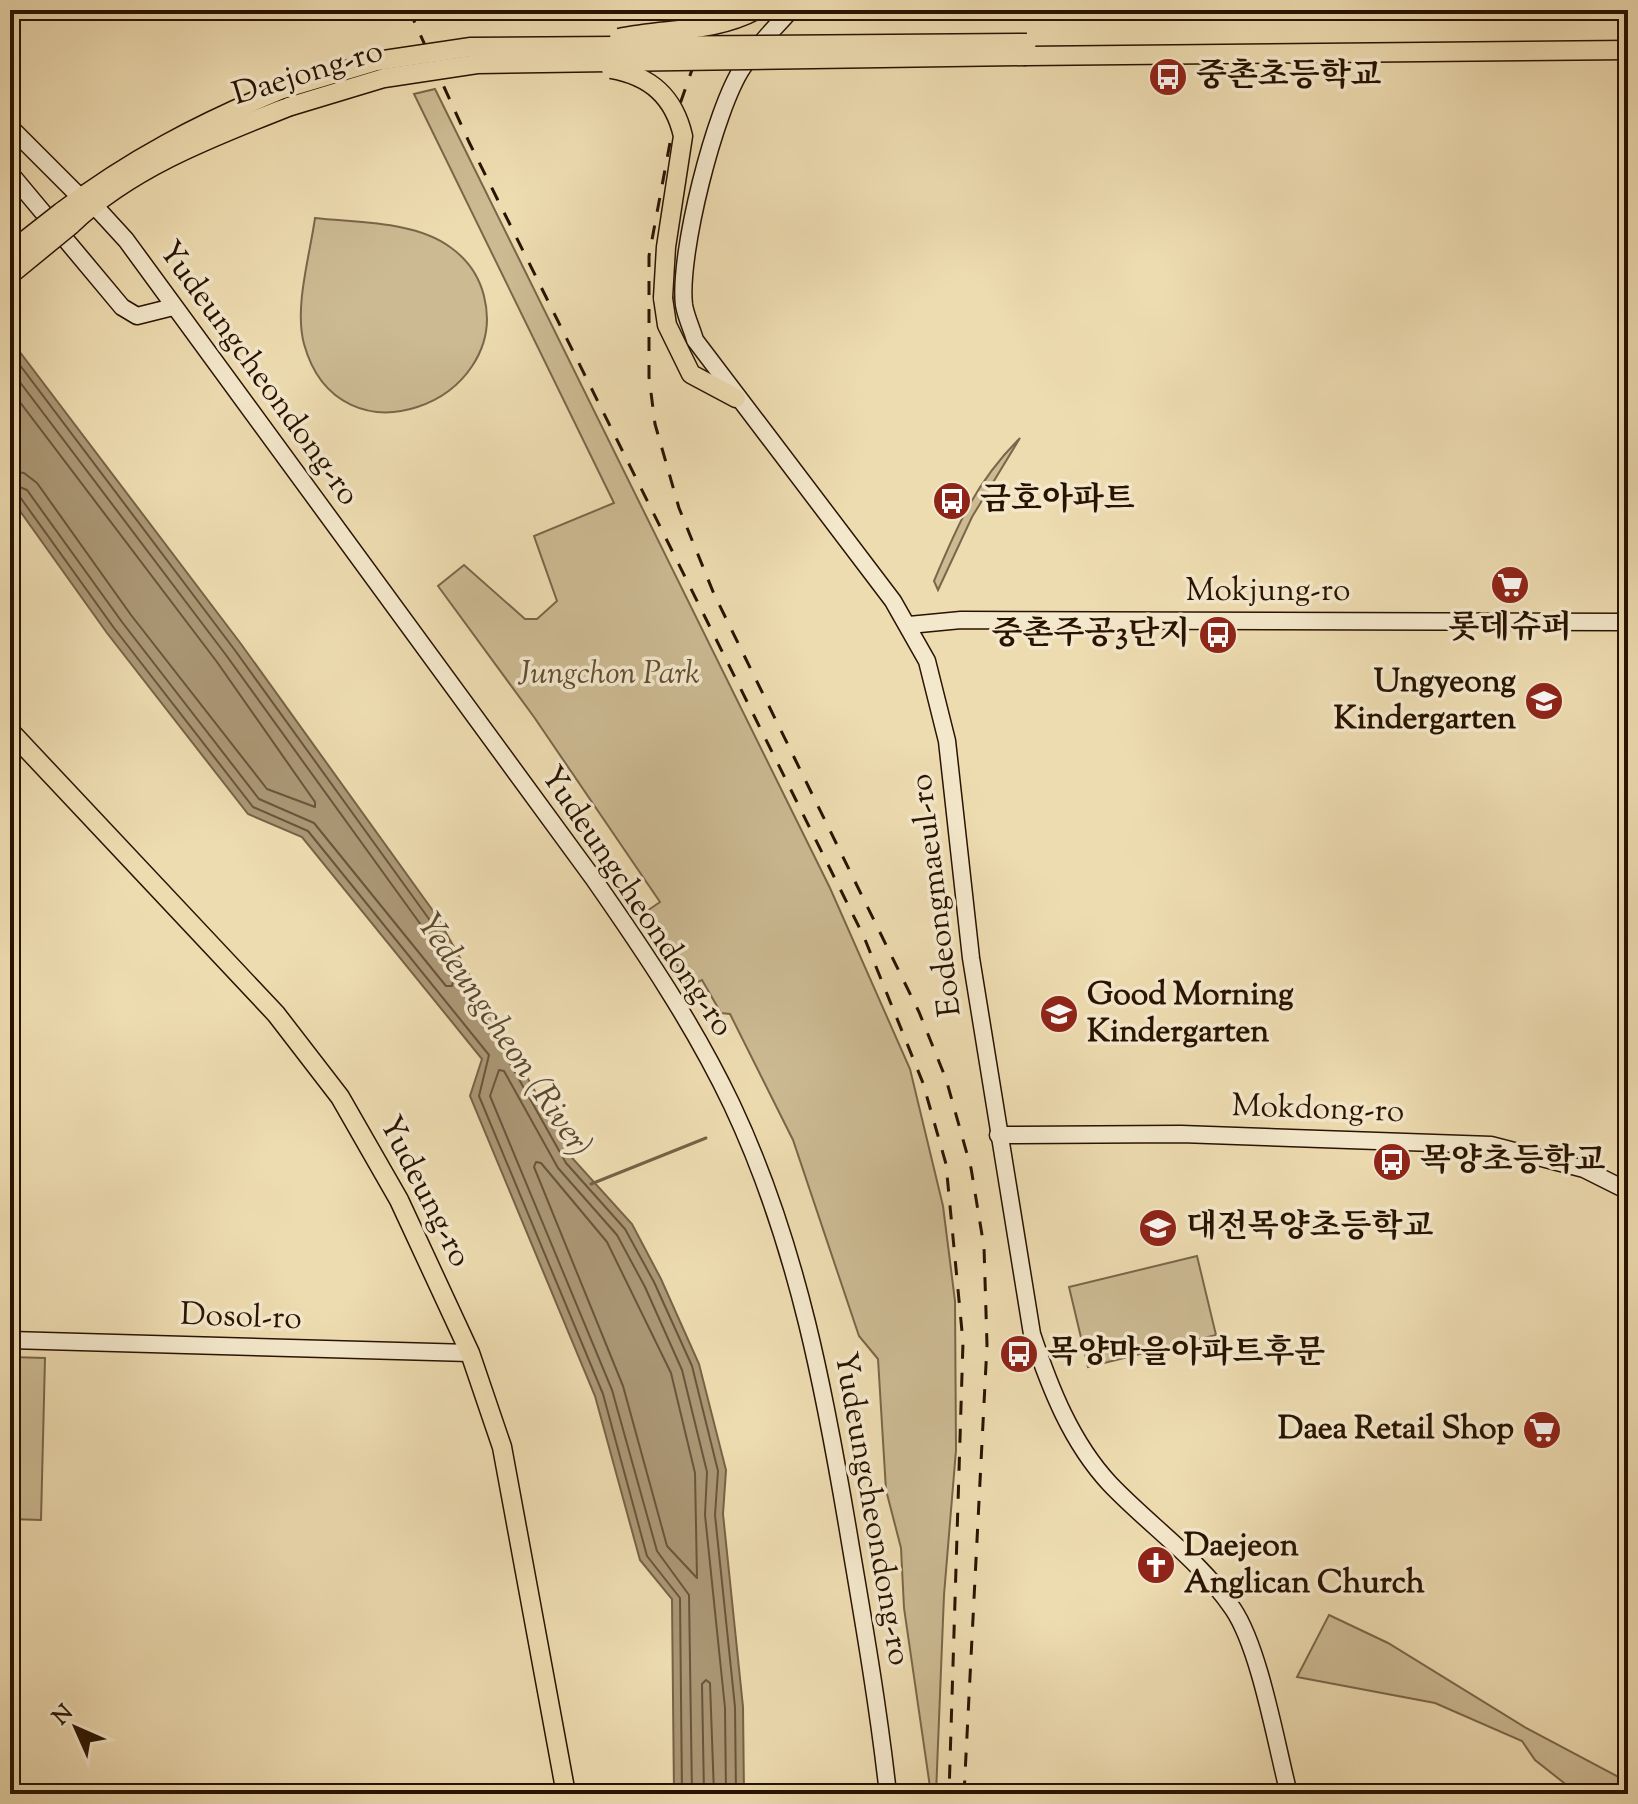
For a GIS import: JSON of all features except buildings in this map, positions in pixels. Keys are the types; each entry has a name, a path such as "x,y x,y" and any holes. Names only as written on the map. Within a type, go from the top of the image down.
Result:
{"main road":[{"path":"586,54 655,31 700,29 740,19 756,10"},
{"name":"Eodeongmaeul-ro","path":"791,10 742,68 702,182 687,262 684,304 695,340 909,625 927,661 947,741 971,958 998,1135 1032,1334 1047,1382 1075,1437 1109,1482 1210,1577 1235,1612 1251,1648 1289,1794"},
{"path":"742,68 1034,50 1036,37 768,36"},
{"name":"Daejong-ro","path":"10,275 130,162 201,123 284,99 384,78 477,64 586,54 1628,40"},
{"name":"Daejong-ro","path":"1034,50 1628,50"},
{"path":"586,54 650,81 662,92 679,119 683,136 682,159 666,247 663,298 667,325 691,374 736,398"},
{"name":"Yudeungcheondong-ro","path":"10,127 126,240 593,878 662,979 732,1107 779,1220 815,1351 878,1714 888,1794"},
{"path":"10,173 122,307 137,316 173,307"},
{"name":"Daejong-ro","path":"10,252 66,219"},
{"name":"Mokjung-ro","path":"909,625 961,620 1628,622"},
{"name":"Yudeung-ro","path":"10,731 276,1014 340,1097 399,1200 470,1353 502,1447 566,1794"},
{"name":"Mokdong-ro","path":"998,1135 1181,1134 1491,1145 1584,1169 1628,1191"},
{"name":"Dosol-ro","path":"10,1340 470,1353"}],"green space":[{"name":"Jungchon Park","path":"435,89 830,888 910,1069 943,1206 955,1301 956,1450 944,1595 936,1794 931,1794 904,1608 901,1548 886,1490 878,1359 859,1336 793,1140 730,1014 721,1013 702,980 689,986 647,911 660,902 534,717 438,586 464,565 525,619 537,619 557,601 534,536 614,503 414,94"},
{"path":"315,218 386,225 420,232 450,247 467,263 476,275 484,296 485,334 472,366 448,391 417,407 383,412 351,405 323,382 304,344 301,329 304,281"},
{"path":"1020,438 972,517 938,590 934,581 970,505 991,471"},
{"path":"1197,1256 1216,1335 1088,1367 1069,1287"},
{"path":"10,1357 45,1358 41,1520 10,1519"},
{"path":"1329,1615 1388,1643 1526,1728 1628,1782 1628,1794 1578,1794 1535,1760 1522,1741 1435,1703 1297,1677"}],"water":[{"name":"Yedeungcheon (River)","path":"10,339 241,644 436,915 573,1159 632,1224 661,1279 699,1364 726,1470 723,1514 743,1707 744,1794 674,1794 672,1599 640,1560 595,1396 470,1096 482,1059 302,837 248,814 107,633 10,497"}],"waterway":[{"path":"591,1184 706,1138"}],"railway":[{"path":"409,10 469,142 864,937 923,1083 946,1164 963,1342 949,1794"},
{"path":"713,10 674,121 649,256 649,377 655,424 679,508 714,594 919,1012 946,1079 971,1168 984,1247 987,1345 964,1794"}],"place":[{"name":"중촌초등학교","path":"1168,77"},
{"name":"금호아파트","path":"952,501"},
{"name":"롯데슈퍼","path":"1510,585"},
{"name":"중촌주공3단지","path":"1218,635"},
{"name":"Ungyeong Kindergarten","path":"1544,701"},
{"name":"Good Morning Kindergarten","path":"1059,1014"},
{"name":"목양초등학교","path":"1392,1162"},
{"name":"대전목양초등학교","path":"1158,1228"},
{"name":"목양마을아파트후문","path":"1019,1354"},
{"name":"Daea Retail Shop","path":"1542,1430"},
{"name":"Daejeon Anglican Church","path":"1156,1565"}]}
